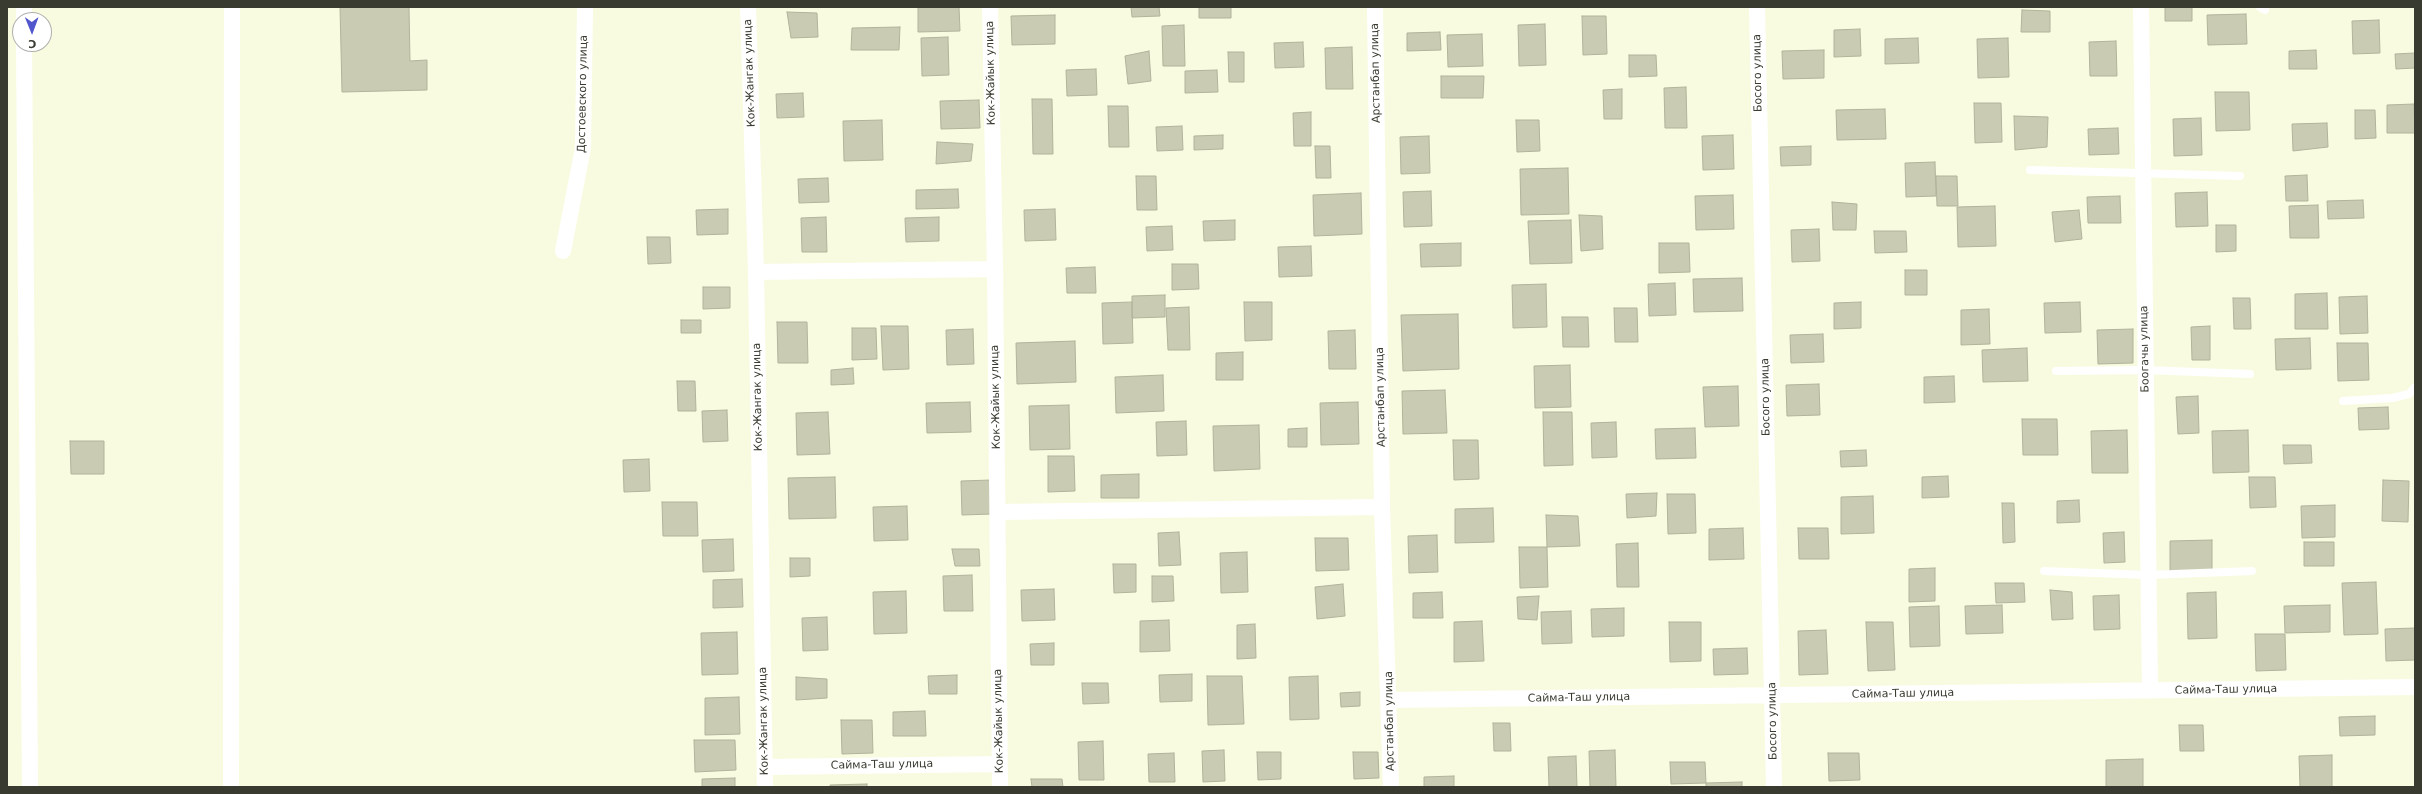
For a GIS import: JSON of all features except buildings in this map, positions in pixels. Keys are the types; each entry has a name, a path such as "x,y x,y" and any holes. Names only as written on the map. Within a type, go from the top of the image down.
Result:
{"street":[{"path":"231,787 232,7"},
{"name":"Достоевского улица","path":"563,251 583,148 585,7"},
{"name":"Кок-Жангак улица","path":"748,7 756,272 765,787"},
{"name":"Кок-Жайык улица","path":"990,7 995,269 1000,787"},
{"name":"Арстанбап улица","path":"1375,7 1382,507 1390,700 1391,787"},
{"name":"Босого улица","path":"1757,7 1774,787"},
{"name":"Боогачы улица","path":"2141,7 2150,691"},
{"path":"24,52 30,787"},
{"path":"756,272 995,269"},
{"path":"998,512 1382,507"},
{"name":"Сайма-Таш улица","path":"1390,700 2415,687"},
{"name":"Сайма-Таш улица","path":"765,767 1000,764"}],"lane":[{"path":"2030,170 2240,176"},
{"path":"2056,371 2146,370 2250,374"},
{"path":"2343,401 2392,398 2409,394 2415,387"},
{"path":"2044,571 2148,575 2252,571"}]}
